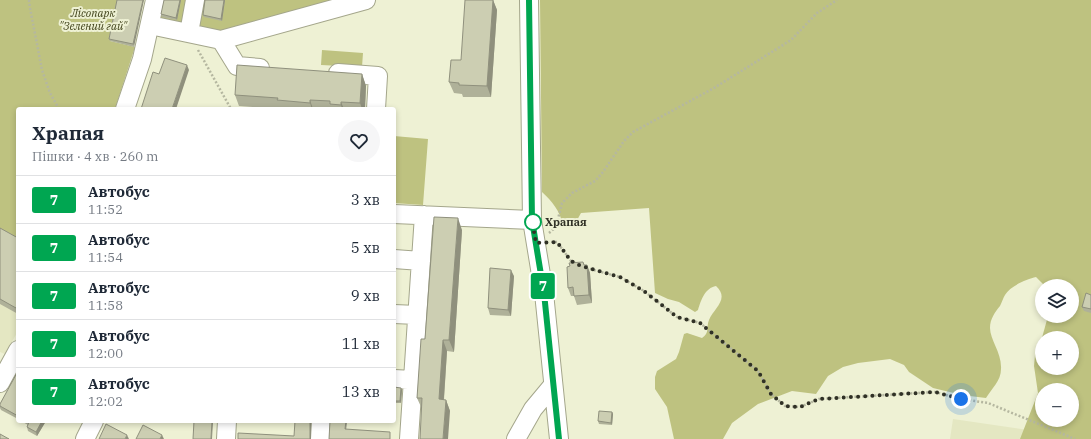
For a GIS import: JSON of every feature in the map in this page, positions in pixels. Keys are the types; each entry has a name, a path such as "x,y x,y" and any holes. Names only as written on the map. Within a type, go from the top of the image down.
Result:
{"street":[{"path":"126,107 142,59 155,0"},
{"path":"189,33 195,0"},
{"path":"150,25 221,40 366,0"},
{"path":"529,0 532,220 544,293 559,439"},
{"path":"221,40 237,66 276,69"},
{"path":"323,72 378,76 376,107"},
{"path":"396,214 532,220"},
{"path":"409,439 424,215"},
{"path":"396,259 421,261"},
{"path":"396,314 417,315"},
{"path":"0,383 16,354"},
{"path":"396,379 413,380"},
{"path":"516,439 533,409 553,385"},
{"path":"531,439 533,409"},
{"path":"85,439 93,423"},
{"path":"226,439 227,423"},
{"path":"320,439 321,423"}],"path":[{"path":"30,0 30,8 42,70 50,93 58,107"},
{"path":"536,243 556,227 562,203 572,193 595,181 604,172 624,141 633,132 714,88 791,40 817,13 837,0"},
{"path":"189,33 229,107"},
{"path":"536,243 557,242 571,261 581,266 620,277 644,291 677,317 700,323 758,371 771,394 785,406 800,407 819,399 935,392 961,399 988,403 1076,439"}],"shaded area":[{"path":"0,231 16,239 16,335 5,354 0,352"},
{"path":"953,419 1035,431 1051,439 950,439"}],"green space":[{"name":"Лісопарк \"Зелений гай\"","path":"0,0 119,0 110,41 135,47 116,107 16,107 16,239 0,231"},
{"path":"162,0 353,0 223,35 158,21"},
{"path":"540,0 1091,0 1091,439 1020,439 1035,401 1035,427 1079,427 1079,383 1037,383 1035,375 1079,375 1079,331 1044,331 1046,323 1079,323 1079,279 1038,279 1036,277 1019,283 1007,292 992,319 990,328 1000,358 1001,373 998,381 986,398 962,395 933,388 909,372 904,365 890,359 858,363 843,367 828,376 816,394 792,391 758,404 732,423 723,439 674,439 667,407 655,389 655,377 657,371 676,359 684,334 687,333 702,338 706,334 709,320 720,303 722,295 720,291 716,286 709,289 702,299 698,310 695,312 679,302 655,293 649,208 581,213 576,222 563,225 560,215 542,192"},
{"path":"322,50 363,53 362,67 321,65"},
{"path":"396,136 428,139 423,205 396,203"}],"building":[{"path":"117,0 143,0 133,44 109,39"},
{"path":"164,0 180,0 176,18 161,14"},
{"path":"205,0 224,0 221,19 203,15"},
{"path":"465,0 493,0 487,86 459,85 459,83 449,82 451,60 461,60"},
{"path":"165,58 187,65 173,107 142,107 153,72 159,74"},
{"path":"237,65 362,74 360,103 341,102 341,105 330,104 330,101 310,100 310,103 277,100 278,98 235,95"},
{"path":"434,217 458,218 449,340 443,340 439,399 446,400 443,439 420,439 422,398 417,398 421,339 425,339"},
{"path":"0,228 16,237 16,308 0,299"},
{"path":"583,262 584,265 587,265 589,295 574,296 573,287 568,288 567,267 570,266 569,263"},
{"path":"490,268 511,270 508,310 488,308"},
{"path":"1086,293 1091,295 1091,309 1082,307"},
{"path":"16,375 16,415 0,406"},
{"path":"396,387 401,388 400,401 396,401"},
{"path":"599,411 612,412 611,423 598,421"},
{"path":"29,423 41,423 36,432 27,427"},
{"path":"194,423 212,423 211,439 193,439"},
{"path":"295,423 310,423 310,439 238,439 238,433 294,436"},
{"path":"330,423 346,423 345,429 390,432 390,439 329,439"},
{"path":"106,424 127,435 125,439 99,439"},
{"path":"143,425 162,435 160,439 136,439"},
{"path":"0,434 9,439 0,439"}],"bus line":[{"name":"7","path":"529,0 532,220 544,293 559,439"}],"place":[{"name":"Храпая","path":"533,222"}],"route":[{"path":"533,222 532,220 536,243 557,242 571,261 581,266 620,277 644,291 677,317 700,323 758,371 771,394 785,406 800,407 819,399 935,392 961,399"}]}
